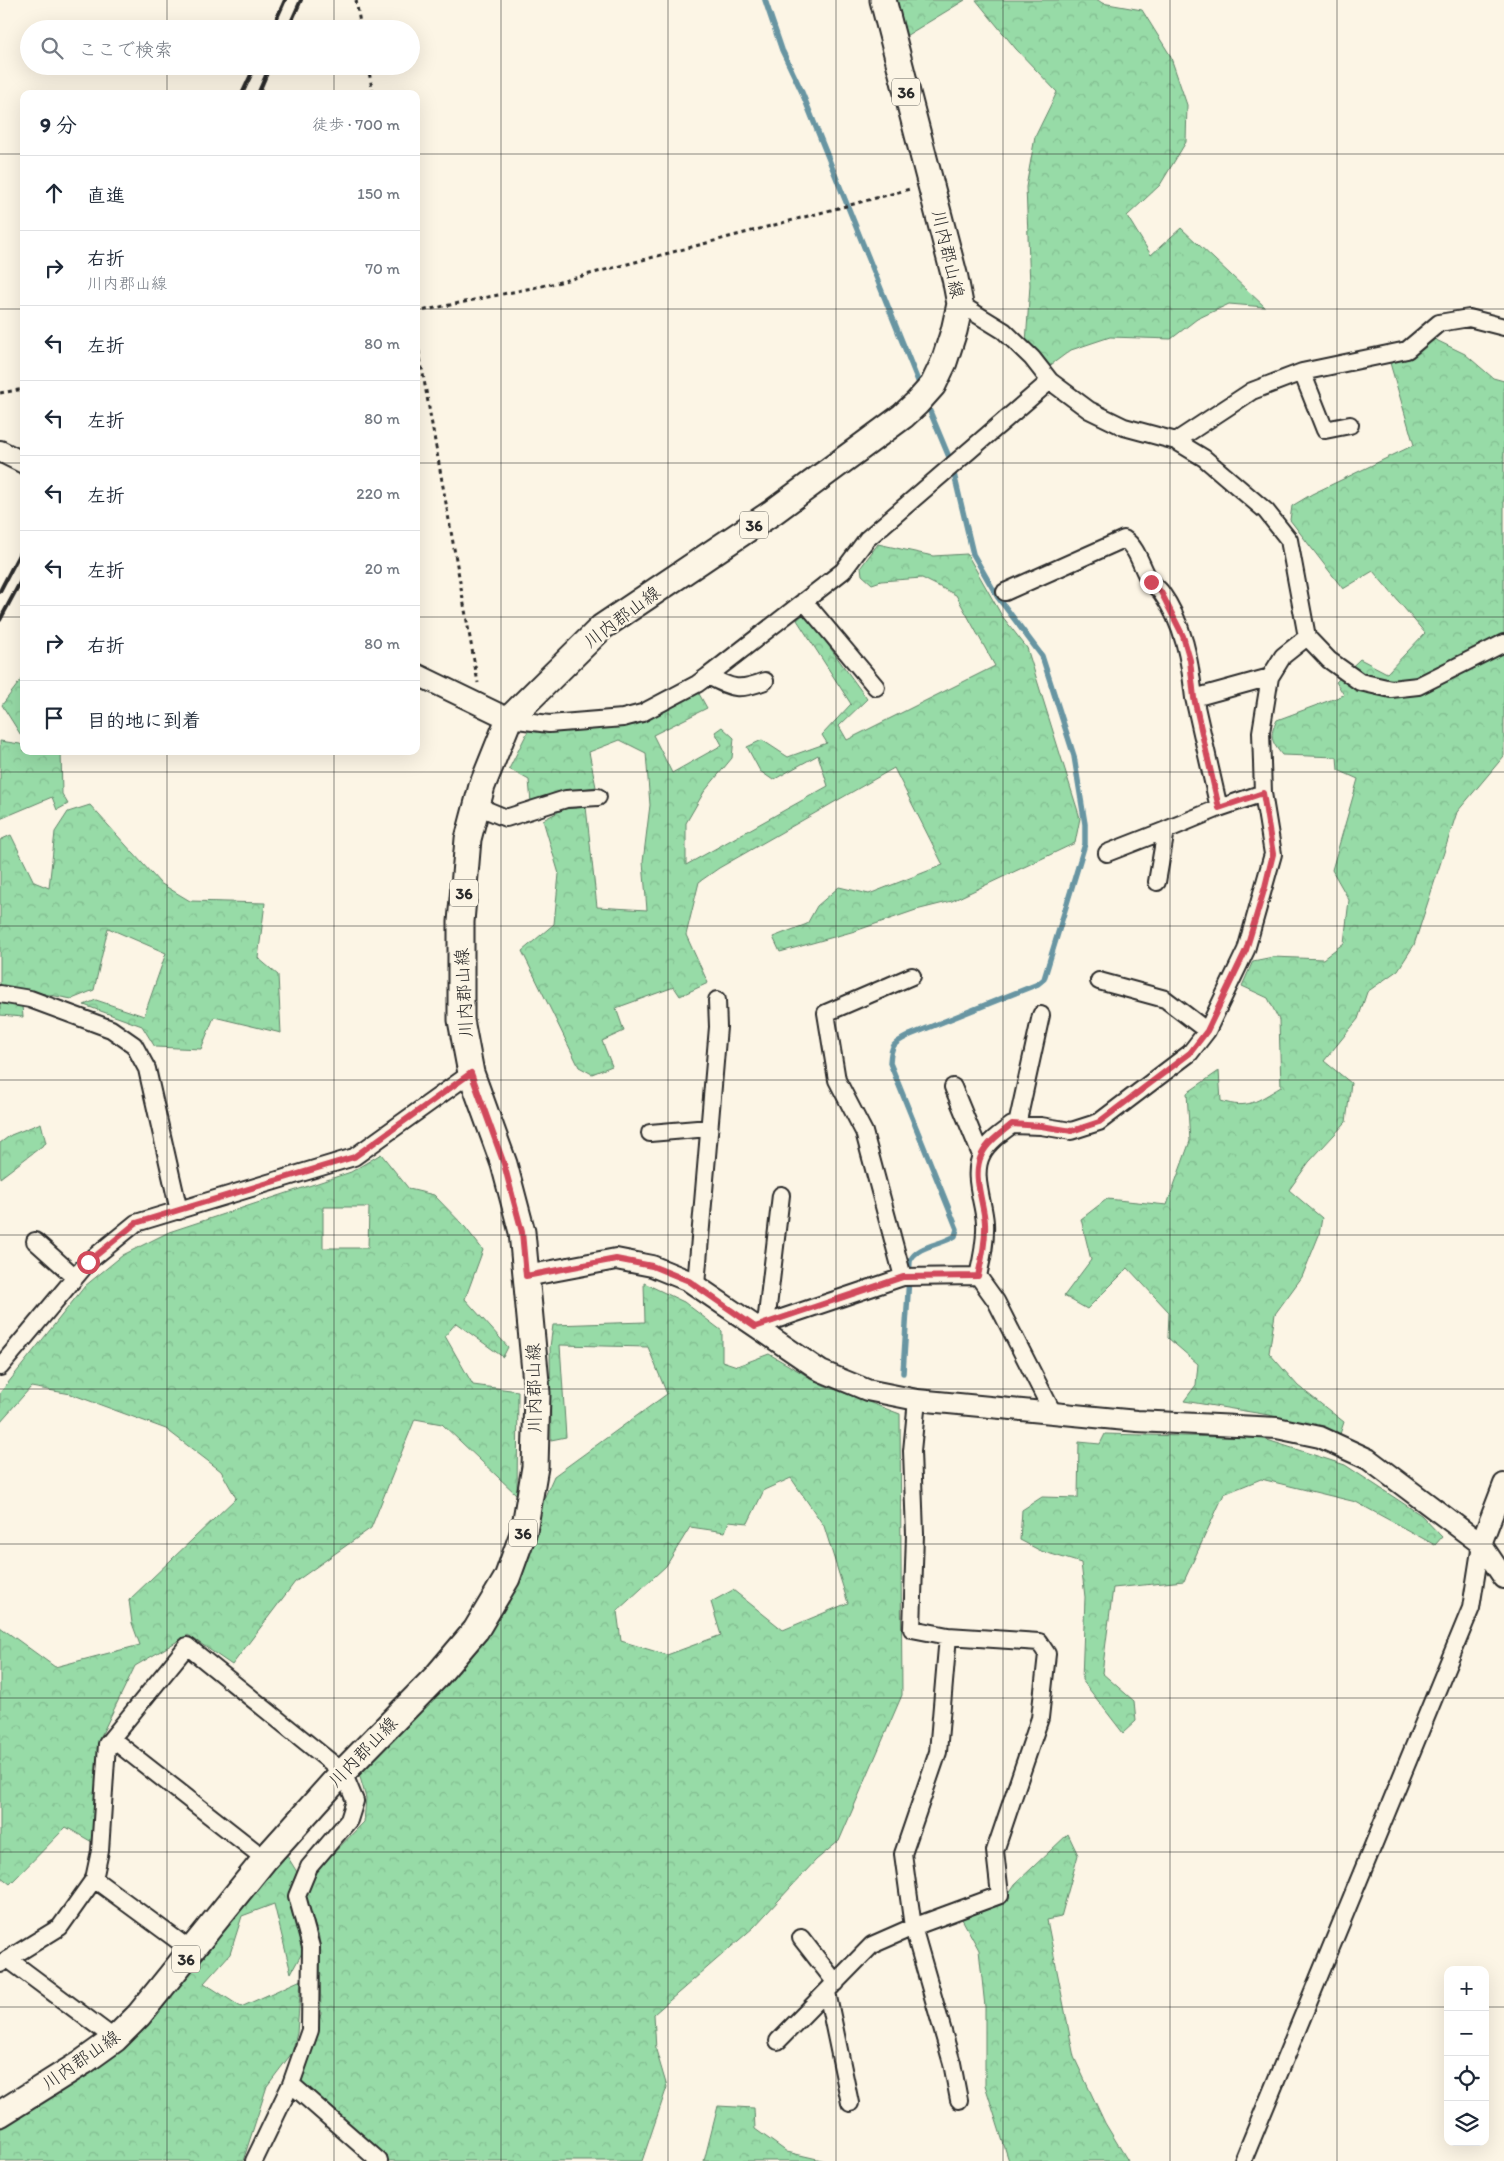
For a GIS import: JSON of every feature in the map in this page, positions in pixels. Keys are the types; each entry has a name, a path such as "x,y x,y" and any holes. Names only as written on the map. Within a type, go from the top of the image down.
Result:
{"main road":[{"name":"川内郡山線","path":"3,2108 83,2062 115,2039 139,2015 265,1859 343,1772 436,1677 476,1630 506,1578 524,1531 534,1467 537,1393 522,1232 504,1164 471,1073 461,1020 461,922 468,839 482,786 509,719 602,627 772,512 910,410 933,385 944,362 960,304 883,0"}],"street":[{"path":"960,304 1004,331 1032,358 1050,381 1089,410 1124,427 1176,441 1204,458 1266,511 1289,540 1307,637 1329,660 1360,682 1391,689 1418,686 1504,643"},
{"path":"1176,441 1252,391 1302,372 1407,350 1439,323 1469,318 1504,327"},
{"path":"1302,372 1325,430 1350,425"},
{"path":"420,676 509,719 549,724 623,718 642,713 697,684 843,570 867,539 1050,381"},
{"path":"0,451 20,461"},
{"path":"1004,592 1124,538 1130,543 1151,582 1161,592 1183,636 1190,660 1194,698 1219,808"},
{"path":"804,601 876,687"},
{"path":"981,1155 994,1139 1012,1124 1072,1131 1099,1122 1190,1053 1207,1031 1246,950 1273,854 1263,793 1260,732 1270,677 1284,656 1307,637"},
{"path":"708,676 730,688 745,688 765,681"},
{"path":"1194,698 1270,677"},
{"path":"1107,853 1219,808 1263,793"},
{"path":"477,806 506,818 566,799 598,797"},
{"path":"1157,882 1166,830"},
{"path":"907,1277 864,1132 837,1080 826,1013 912,976"},
{"path":"1099,981 1165,999 1207,1031"},
{"path":"0,994 30,1000 111,1029 134,1045 147,1069 178,1211"},
{"path":"696,1285 718,1027 717,1000"},
{"path":"1018,1125 1041,1015"},
{"path":"0,1367 88,1262 136,1223 354,1157 471,1073"},
{"path":"953,1087 981,1155 978,1177 985,1223 984,1250 978,1276 996,1301 1053,1413"},
{"path":"650,1133 709,1128"},
{"path":"761,1325 781,1195"},
{"path":"35,1241 75,1277"},
{"path":"526,1276 616,1259 652,1266 696,1285 761,1325 821,1371 868,1390 917,1400 1137,1420 1277,1428 1320,1437 1368,1459 1481,1544 1504,1578"},
{"path":"761,1325 907,1277 978,1276"},
{"path":"778,2041 872,1945 913,1927 1000,1895 995,1850 1040,1718 1047,1654 1039,1642 948,1636 912,1629 915,1534 912,1451 917,1400"},
{"path":"1243,2161 1471,1608 1481,1544 1504,1484"},
{"path":"948,1636 938,1752 903,1854 913,1927 952,2063 959,2100"},
{"path":"115,2039 4,1962 60,1927 94,1879 100,1851 107,1744 187,1646 343,1772 356,1801 349,1820 309,1867 297,1896 311,1947 310,2030 291,2084 254,2161"},
{"path":"112,1739 265,1859"},
{"path":"94,1879 192,1951"},
{"path":"801,1938 831,1987 850,2103"},
{"path":"291,2084 379,2161"}],"path":[{"path":"356,0 359,20"},
{"path":"370,75 372,90"},
{"path":"420,311 556,282 931,184"},
{"path":"420,357 482,706"},
{"path":"0,393 20,389"}],"green space":[{"path":"897,0 965,0 904,37"},
{"path":"976,0 1098,0 1102,3 1142,10 1170,55 1187,105 1186,142 1160,185 1127,216 1151,255 1181,228 1265,307 1229,304 1197,319 1171,339 1110,337 1071,350 1048,367 1026,343 1030,285 1026,187 1035,137 1057,92 1016,49"},
{"path":"1432,338 1465,354 1493,378 1504,381 1504,634 1498,638 1504,651 1504,756 1457,812 1414,945 1398,970 1367,992 1358,1019 1324,1061 1351,1083 1346,1122 1309,1162 1289,1190 1322,1218 1319,1235 1302,1277 1275,1314 1269,1353 1298,1386 1344,1422 1340,1434 1269,1415 1184,1401 1196,1385 1198,1364 1168,1338 1169,1312 1128,1268 1087,1309 1064,1296 1091,1260 1081,1219 1107,1199 1167,1205 1190,1141 1187,1093 1219,1071 1221,1101 1230,1104 1252,1103 1281,1087 1279,1020 1268,998 1242,986 1253,961 1273,957 1323,959 1344,943 1349,900 1332,870 1358,779 1338,770 1337,757 1282,755 1273,742 1273,730 1277,720 1344,695 1336,682 1360,659 1387,673 1425,633 1373,571 1343,589 1290,520 1292,506 1312,494 1414,445 1390,363 1412,358"},
{"path":"878,544 933,556 967,554 1002,616 1027,648 1080,818 1075,843 952,901 916,910 855,931 780,952 773,937 807,924 817,906 839,887 869,894 943,865 894,768 719,868 699,882 686,935 708,983 680,996 674,987 616,1008 624,1031 602,1041 612,1066 592,1074 579,1067 522,951 554,924 559,874 543,820 564,809 586,807 597,907 647,910 643,862 650,805 646,753 620,740 589,752 596,787 556,793 531,803 529,780 509,769 528,731 636,725 698,692 707,708 653,735 672,773 722,745 715,732 722,727 734,738 732,758 704,792 686,823 686,865 828,786 818,755 773,780 760,771 747,747 762,740 788,757 827,743 822,735 851,704 797,620 805,613 867,699 839,726 847,740 995,666 956,595 922,578 881,581 872,584 862,575 861,567"},
{"path":"20,681 20,734 2,705"},
{"path":"0,741 20,744 20,755 61,755 62,794 68,804 57,810 52,797 0,819"},
{"path":"90,805 160,883 190,901 265,903 258,958 278,975 281,1033 214,1017 201,1049 155,1047 142,1026 84,1005 96,1000 144,1016 166,953 108,928 94,990 72,999 0,986 0,840 11,835 34,882 49,888 55,832 68,812"},
{"path":"0,1003 22,1006 23,1017 0,1015"},
{"path":"41,1123 46,1143 0,1178 0,1143 11,1135"},
{"path":"381,1154 409,1189 434,1195 465,1227 483,1250 465,1299 508,1347 503,1357 456,1323 445,1336 473,1385 518,1391 517,1495 442,1424 415,1419 371,1528 295,1582 232,1665 188,1635 135,1666 100,1738 92,1842 66,1827 10,1884 0,1876 0,1627 55,1667 140,1645 132,1623 129,1600 236,1498 221,1471 166,1429 71,1394 31,1387 0,1422 0,1393 85,1286 123,1255 169,1232 351,1172","holes":["323,1207 369,1207 368,1248 323,1248"]},
{"path":"644,1283 684,1302 722,1331 722,1361 737,1366 769,1354 823,1385 900,1414 902,1695 839,1841 816,1860 754,1927 654,2014 656,2050 667,2087 642,2161 386,2161 300,2081 321,2014 319,1937 305,1898 316,1871 364,1822 366,1798 358,1770 457,1667 538,1512 554,1476 667,1394 648,1347 560,1345 566,1437 551,1440 550,1347 553,1325 645,1322","holes":["791,1478 824,1526 848,1603 783,1630 733,1590 711,1602 721,1635 667,1655 621,1641 617,1611 666,1566 690,1527 725,1532 729,1521 748,1523 764,1490"]},
{"path":"1105,1434 1261,1438 1345,1465 1421,1515 1442,1537 1435,1545 1356,1502 1261,1479 1224,1494 1184,1581 1113,1588 1102,1673 1134,1701 1136,1721 1123,1733 1082,1680 1085,1597 1081,1563 1041,1551 1020,1540 1022,1510 1042,1497 1078,1498 1079,1442 1100,1444"},
{"path":"1068,1834 1078,1855 1061,1917 1047,1920 1074,2057 1105,2123 1128,2161 1009,2161 985,2085 985,2007 979,1950 962,1919 1005,1899 1015,1884"},
{"path":"284,1851 297,1872 288,1896 303,1951 291,1973 274,1904 242,1916 230,1954 204,1983 241,2007 301,1980 297,2033 292,2053 267,2086 243,2161 0,2161 0,2126 37,2105"},
{"path":"718,2106 754,2108 755,2129 787,2152 826,2161 704,2161"}],"waterway":[{"path":"765,0 782,50 801,90 920,386"},
{"path":"929,409 949,457"},
{"path":"903,1373 910,1261 913,1256 924,1248 955,1236 957,1229 890,1063 891,1052 897,1042 910,1035 1038,984 1044,979 1085,844 1085,824 1074,756 1042,656 997,596 973,554 954,474"}],"railway":[{"path":"276,20 285,0"},
{"path":"292,20 301,0"},
{"path":"244,90 251,75"},
{"path":"260,90 266,75"},
{"path":"0,591 20,553"},
{"path":"0,620 20,582"}],"route":[{"path":"88,1262 136,1223 354,1157 471,1073 504,1164 522,1232 526,1276 616,1259 652,1266 689,1281 755,1327 903,1277 978,1276 984,1250 985,1223 978,1177 981,1155 994,1139 1012,1124 1072,1131 1099,1122 1190,1053 1207,1031 1217,1013 1246,950 1265,887 1273,854 1263,793 1219,808 1194,698 1190,660 1183,636 1161,592 1151,582"}]}
